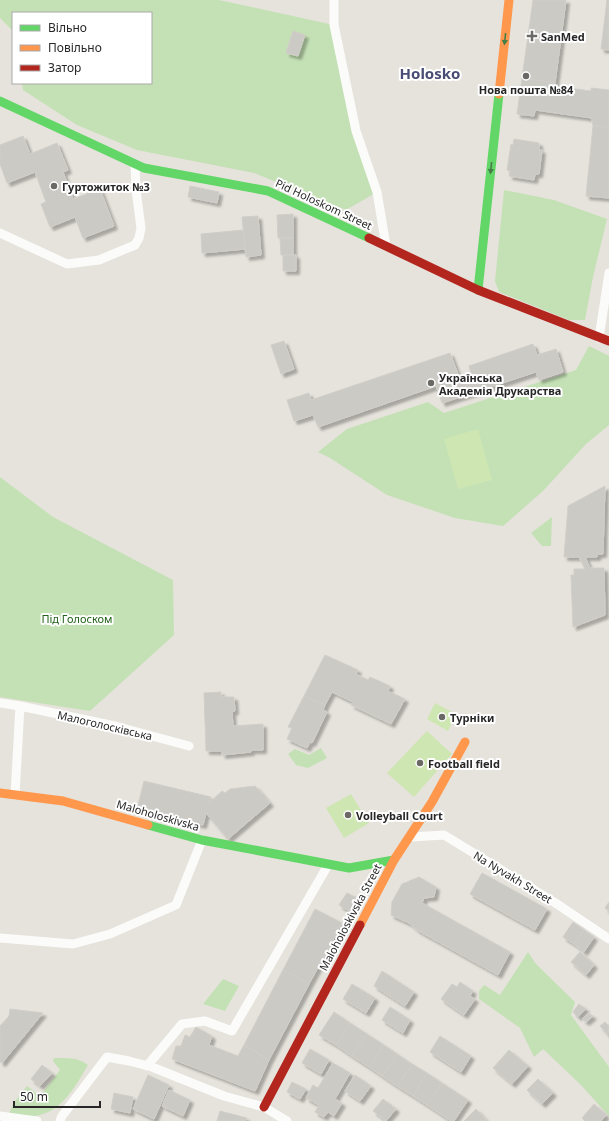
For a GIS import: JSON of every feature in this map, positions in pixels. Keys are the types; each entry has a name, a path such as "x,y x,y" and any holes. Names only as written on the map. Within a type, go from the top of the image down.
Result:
{"street":[{"path":"334,0 334,25 356,131 377,192 386,246"},
{"path":"478,290 509,0"},
{"name":"Pid Holoskom Street","path":"0,101 135,165 144,168 268,191 478,290 609,341"},
{"path":"0,233 67,264 99,260 135,245 139,238 141,228 136,190 135,165"},
{"path":"599,338 609,273"},
{"name":"Малоголосківська","path":"0,702 115,726 189,746"},
{"path":"15,795 20,706"},
{"name":"Maloholoskivska Street","path":"264,1107 394,860 411,837 454,765 465,742"},
{"name":"Maloholoskivska","path":"0,793 63,801 202,840 176,905 110,934 73,944 0,938"},
{"name":"Na Nyvakh Street","path":"411,837 444,836 554,902 609,939"},
{"path":"202,840 350,868 394,860"},
{"path":"147,1066 182,1024 205,1021 232,1032 328,865"},
{"path":"60,1121 62,1116 107,1057 147,1066 224,1096 264,1107 287,1121"},
{"path":"0,1116 37,1121"}],"green space":[{"path":"0,0 219,0 334,25 353,128 377,192 346,210 254,173 137,150 77,125 23,90 22,84 152,84 152,12 12,12 12,30 0,18"},
{"path":"504,190 554,200 607,219 593,277 585,320 569,320 499,292 495,281"},
{"path":"589,346 609,356 609,425 586,444 543,491 503,526 455,518 387,495 330,458 318,452 347,429 428,402 444,413 576,370"},
{"path":"478,429 492,480 458,489 444,439"},
{"name":"Під Голоском","path":"0,477 53,517 173,580 174,635 90,711 0,697"},
{"path":"552,517 551,546 542,546 531,533"},
{"name":"Турніки","path":"435,703 456,714 448,731 427,719"},
{"name":"Football field","path":"427,731 452,754 414,797 387,773"},
{"path":"321,748 327,758 308,768 296,765 288,754 295,749 309,755"},
{"name":"Volleyball Court","path":"351,794 369,823 344,838 326,808"},
{"path":"528,952 536,964 575,1002 571,1015 609,1067 609,1116 580,1084 543,1049 534,1057 520,1028 479,999 479,991 484,985 500,995"},
{"path":"223,979 239,986 225,1011 203,1004"},
{"path":"54,1058 76,1059 88,1065 73,1090 60,1104 44,1114 30,1116 9,1114 13,1104 27,1086 40,1096 60,1070 53,1061"}],"building":[{"path":"533,0 566,0 555,83 522,78"},
{"path":"607,0 609,0 609,50 601,49"},
{"path":"293,31 305,35 298,56 286,53"},
{"path":"522,78 555,83 554,86 591,91 591,88 609,90 609,127 593,126 592,118 535,110 534,116 517,114"},
{"path":"593,126 609,127 609,198 586,196"},
{"name":"Гуртожиток №3","path":"23,136 30,154 57,143 68,170 63,172 73,199 100,189 114,226 83,238 75,217 50,227 41,204 46,202 35,172 7,183 0,164 0,145"},
{"path":"514,139 539,143 539,150 542,150 539,174 535,174 534,180 509,176 510,171 507,170 511,144 513,145"},
{"path":"190,186 219,192 217,203 188,197"},
{"path":"293,214 293,238 278,238 277,215"},
{"path":"258,216 261,255 246,257 242,217"},
{"path":"243,230 245,249 202,253 201,234"},
{"path":"280,238 293,238 293,255 281,255"},
{"path":"283,255 296,255 296,271 283,271"},
{"path":"284,341 294,369 281,374 271,345"},
{"name":"Українська Академія Друкарства","path":"533,344 537,355 556,349 563,372 539,380 536,372 442,403 436,386 318,427 313,415 294,421 287,400 309,393 311,400 450,353 459,377 471,373 469,366"},
{"path":"605,486 603,554 598,554 597,557 585,557 590,568 604,568 605,615 573,627 571,575 574,575 574,569 585,569 579,557 564,557 568,506"},
{"path":"325,655 358,670 356,674 368,680 370,677 390,686 388,691 405,699 391,724 351,705 353,702 332,692 325,705 304,696"},
{"path":"221,692 221,697 234,697 235,711 232,712 233,726 263,724 263,750 251,750 251,752 222,755 222,751 206,751 204,693"},
{"path":"304,696 325,705 323,710 327,712 312,743 310,742 307,748 287,739 292,728 288,727"},
{"path":"144,781 211,797 209,803 222,791 225,793 230,789 255,786 270,803 228,839 206,813 203,825 137,809"},
{"path":"482,873 547,909 535,930 470,894"},
{"path":"419,877 436,887 434,897 424,898 422,903 510,952 498,975 417,930 409,923 391,915 392,902 402,884"},
{"path":"347,893 357,898 349,911 339,905"},
{"path":"609,902 609,911 605,908"},
{"path":"315,909 342,923 309,984 283,970"},
{"path":"573,922 584,930 574,944 563,937"},
{"path":"584,930 594,937 584,952 574,944"},
{"path":"580,952 594,965 586,975 571,962"},
{"path":"283,970 309,984 269,1060 244,1045"},
{"path":"382,971 414,992 405,1006 374,986"},
{"path":"460,982 473,991 470,996 475,999 464,1015 441,999 452,984 457,987"},
{"path":"352,984 375,998 366,1013 343,999"},
{"path":"579,1004 586,1009 578,1017 573,1012"},
{"path":"390,1007 410,1020 403,1033 382,1020"},
{"path":"10,1009 43,1013 2,1063 0,1062 0,1026 9,1016"},
{"path":"334,1012 350,1023 336,1045 319,1035"},
{"path":"588,1013 593,1016 586,1022 582,1019"},
{"path":"605,1022 609,1026 608,1035 600,1026"},
{"path":"350,1023 367,1034 352,1056 336,1045"},
{"path":"196,1027 212,1036 209,1045 238,1056 244,1045 269,1060 255,1091 172,1059 176,1046 181,1046 185,1035 190,1037"},
{"path":"367,1034 384,1045 369,1067 352,1056"},
{"path":"440,1036 471,1056 461,1072 430,1052"},
{"path":"384,1045 397,1054 382,1076 369,1067"},
{"path":"310,1049 329,1060 321,1074 302,1063"},
{"path":"509,1050 528,1066 512,1084 493,1068"},
{"path":"397,1054 412,1064 397,1086 382,1076"},
{"path":"333,1063 350,1073 335,1099 342,1103 334,1116 328,1112 324,1117 315,1112 319,1105 306,1098 313,1085 318,1088"},
{"path":"412,1064 427,1073 413,1096 397,1086"},
{"path":"42,1065 52,1073 40,1086 31,1079"},
{"path":"427,1073 442,1083 427,1105 413,1096"},
{"path":"148,1075 169,1085 154,1119 133,1109"},
{"path":"355,1075 371,1086 360,1101 345,1091"},
{"path":"538,1079 553,1093 542,1104 527,1090"},
{"path":"292,1082 306,1089 300,1099 287,1092"},
{"path":"442,1083 468,1100 454,1121 451,1121 427,1105"},
{"path":"169,1090 190,1100 183,1116 162,1106"},
{"path":"114,1093 133,1097 130,1113 111,1109"},
{"path":"383,1099 396,1109 386,1121 373,1111"},
{"path":"594,1104 606,1115 601,1121 585,1121 582,1118"},
{"path":"476,1109 487,1121 464,1121"},
{"path":"220,1111 247,1118 245,1121 217,1121"}],"traffic: fast":[{"path":"478,290 499,94"},
{"path":"0,101 144,168 268,191 369,238"},
{"path":"148,825 202,840 349,868 394,860"}],"traffic: slow":[{"path":"499,94 509,0"},
{"path":"360,925 394,860 432,802 465,742"},
{"path":"0,793 63,801 148,825"}],"traffic: jam":[{"path":"369,238 478,290 609,341"},
{"path":"264,1107 360,925"}],"place":[{"name":"SanMed","path":"532,36"},
{"name":"Нова пошта №84","path":"526,76"},
{"name":"Гуртожиток №3","path":"54,186"},
{"name":"Українська Академія Друкарства","path":"431,383"},
{"name":"Турніки","path":"442,717"},
{"name":"Football field","path":"420,763"},
{"name":"Volleyball Court","path":"348,815"}],"district":[{"name":"Holosko","path":"430,73"}]}
